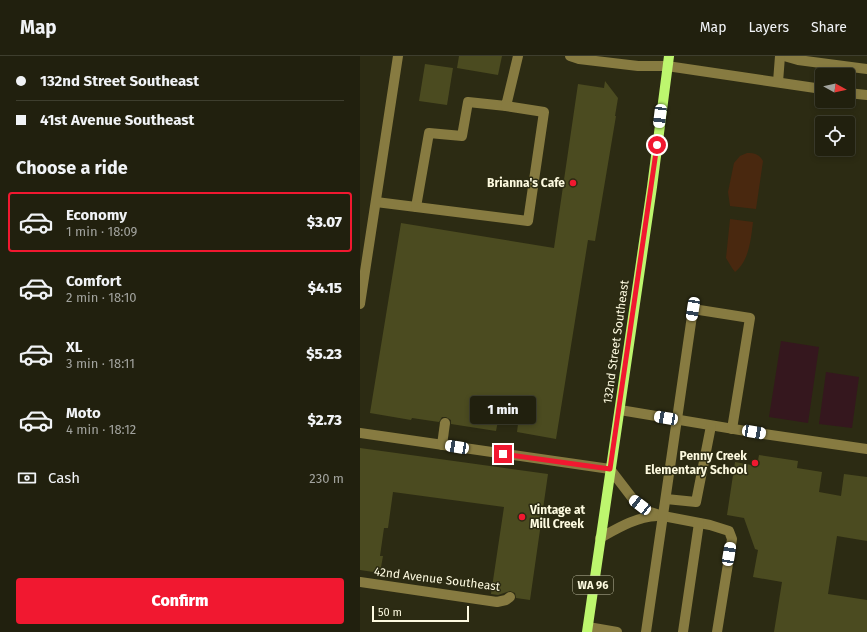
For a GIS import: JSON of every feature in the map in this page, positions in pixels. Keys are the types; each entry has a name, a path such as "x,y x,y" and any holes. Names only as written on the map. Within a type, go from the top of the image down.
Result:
{"main road":[{"name":"132nd Street Southeast","path":"587,630 652,187 668,61"}],"street":[{"path":"360,304 398,56"},
{"path":"506,106 518,56"},
{"path":"570,56 579,60 638,66 668,61 815,88"},
{"path":"778,82 780,56"},
{"path":"784,56 798,60 867,68"},
{"path":"855,94 867,96"},
{"path":"376,202 416,207 528,221 544,112 468,102 462,136 429,132 416,207"},
{"path":"646,632 693,309 750,318 732,429"},
{"path":"620,410 711,426 867,449"},
{"path":"442,445 446,423"},
{"path":"666,499 696,502 711,426"},
{"path":"360,432 610,469 632,499 647,511 663,516 710,525 729,531 732,539 717,632"},
{"path":"600,538 638,519 647,516 663,516"},
{"path":"683,632 699,523"},
{"name":"42nd Avenue Southeast","path":"360,582 497,602 506,600 510,597"},
{"path":"587,630 617,632"}],"shaded area":[{"path":"747,153 756,154 763,161 756,209 730,206 728,192 734,163 740,156"},
{"path":"730,219 753,222 746,256 740,267 735,272 726,258"},
{"path":"781,341 819,347 808,423 769,417"},
{"path":"826,372 859,377 852,428 819,424"}],"building":[{"path":"459,56 502,56 498,75 457,68"},
{"path":"425,64 453,68 447,105 419,101"},
{"path":"605,81 618,98 616,116 595,241 588,240 556,439 517,432 518,424 498,421 496,431 451,424 451,420 446,417 442,417 439,422 412,418 411,420 370,413 401,223 554,248 578,84 604,88"},
{"name":"Vintage at Mill Creek","path":"360,448 548,474 530,600 516,598 515,593 510,591 498,595 491,594 504,507 393,492 388,528 384,528 380,556 383,556 380,573 360,570"},
{"name":"Penny Creek Elementary School","path":"759,455 798,461 797,468 822,472 819,492 841,496 844,474 867,477 867,541 837,536 828,594 867,600 867,632 774,632 782,582 753,577 758,550 755,549 744,518 727,515 735,462 757,466"}],"place":[{"name":"Brianna's Cafe","path":"573,183"},
{"name":"Penny Creek Elementary School","path":"755,463"},
{"name":"Vintage at Mill Creek","path":"522,517"}],"route":[{"path":"503,454 610,469 622,395 657,145"}]}
